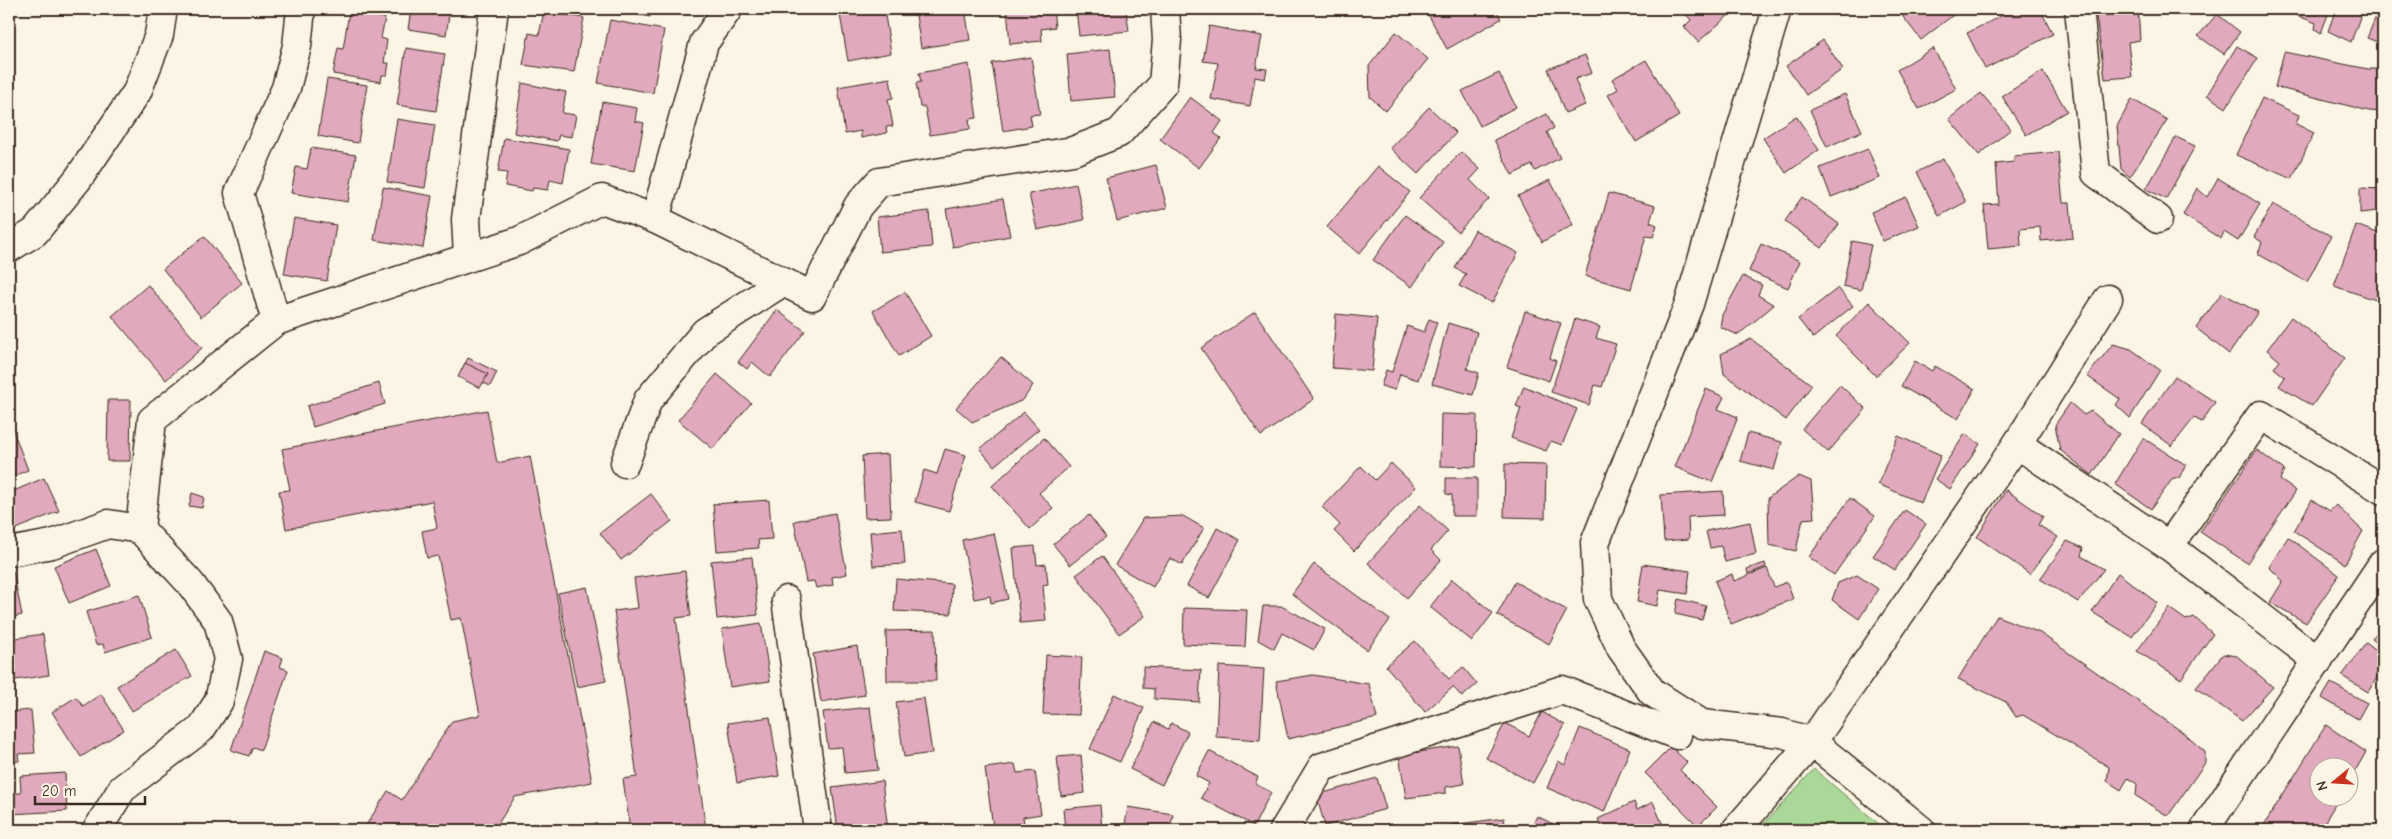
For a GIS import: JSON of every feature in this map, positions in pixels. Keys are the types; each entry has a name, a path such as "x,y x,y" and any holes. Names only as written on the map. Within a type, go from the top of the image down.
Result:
{"street":[{"path":"9,248 34,232 78,179 137,92 159,35 163,9"},
{"path":"276,321 239,193 286,88 297,46 301,9"},
{"path":"468,258 466,219 494,9"},
{"path":"655,219 704,43 728,9"},
{"path":"140,529 152,420 276,321 519,241 602,199 655,219 812,296 858,206 879,182 1074,151 1119,133 1163,84 1167,40 1165,9"},
{"path":"1777,9 1689,304 1595,543 1598,599 1621,648 1652,692 1702,724 1782,732 1812,742 1921,830"},
{"path":"2079,9 2096,173 2158,219"},
{"path":"625,463 648,400 704,332 781,282"},
{"path":"1736,830 1812,742 2017,444 2108,299"},
{"path":"2169,546 2261,415 2383,490"},
{"path":"2017,444 2169,546 2318,661"},
{"path":"9,552 52,544 108,524 140,529 190,583 218,621 228,658 219,700 201,729 122,789 97,830"},
{"path":"2204,830 2383,563"},
{"path":"786,600 818,830"},
{"path":"1284,830 1322,768 1562,690 1677,735"}],"green space":[{"path":"1814,769 1886,830 1758,830"}],"building":[{"path":"411,9 450,9 446,35 408,29"},
{"path":"612,9 652,9 650,17"},
{"path":"839,9 884,9 891,53 848,61"},
{"path":"915,9 965,9 970,40 921,48"},
{"path":"1007,9 1053,9 1055,27 1041,29 1042,41 1010,44"},
{"path":"1076,9 1133,9 1126,10 1129,31 1079,36"},
{"path":"1212,9 1232,9 1213,12"},
{"path":"1438,9 1496,9 1501,19 1447,49 1428,14"},
{"path":"1685,9 1722,9 1728,16 1698,42 1684,27 1691,20 1683,11"},
{"path":"1897,9 1961,9 1921,40"},
{"path":"2015,9 2040,9 2053,34 1985,69 1967,33"},
{"path":"2095,9 2138,9 2140,40 2128,42 2132,77 2105,79"},
{"path":"2286,9 2330,9 2321,33 2315,29 2316,23 2286,11"},
{"path":"2336,9 2363,9 2351,42 2328,31"},
{"path":"2379,9 2383,9 2383,44 2367,38"},
{"path":"544,11 584,18 574,72 523,65 529,33 539,35"},
{"path":"349,12 385,18 381,38 387,40 384,63 389,63 387,75 382,75 381,82 333,74 338,48 343,49"},
{"path":"2217,14 2240,32 2224,54 2198,36"},
{"path":"610,20 664,30 653,93 598,83"},
{"path":"1209,26 1262,36 1256,68 1267,69 1265,79 1255,77 1250,106 1211,99 1218,63 1203,61"},
{"path":"1396,32 1428,59 1386,111 1370,97 1369,66"},
{"path":"1823,40 1843,69 1806,95 1786,66"},
{"path":"2237,46 2258,58 2226,108 2207,95"},
{"path":"406,48 445,54 436,111 397,105"},
{"path":"1933,48 1956,89 1919,109 1897,70"},
{"path":"1110,49 1115,97 1071,101 1067,54"},
{"path":"2284,52 2368,69 2383,69 2383,112 2369,111 2275,87"},
{"path":"1585,55 1592,73 1575,79 1585,105 1565,113 1548,69"},
{"path":"1031,57 1040,114 1030,115 1032,126 1003,131 992,63"},
{"path":"1646,60 1679,116 1636,142 1608,95 1618,89 1612,79"},
{"path":"969,64 977,118 969,119 970,129 930,135 925,107 920,107 916,83 921,82 919,73"},
{"path":"2043,71 2067,111 2026,135 2002,96"},
{"path":"1499,73 1516,107 1480,126 1462,91"},
{"path":"890,78 893,98 888,99 893,126 886,127 887,133 861,138 861,131 845,134 838,87"},
{"path":"327,79 367,85 358,143 318,136"},
{"path":"522,83 566,92 562,113 576,115 572,137 559,135 557,141 514,133"},
{"path":"1981,93 2011,129 1979,155 1949,119"},
{"path":"1845,94 1862,131 1827,147 1810,110"},
{"path":"1190,97 1222,121 1214,133 1221,138 1199,168 1160,139"},
{"path":"2262,98 2299,115 2296,124 2314,133 2292,179 2236,155"},
{"path":"2132,99 2167,120 2130,177 2121,169 2117,126"},
{"path":"602,102 637,108 635,121 644,123 635,171 591,164"},
{"path":"1429,107 1456,133 1418,174 1390,148"},
{"path":"1547,114 1554,128 1547,132 1560,158 1535,171 1532,165 1512,175 1494,140"},
{"path":"1796,116 1819,150 1786,173 1763,138"},
{"path":"397,119 435,125 425,188 387,182"},
{"path":"2176,137 2195,146 2166,199 2146,189"},
{"path":"504,138 569,149 563,183 550,180 548,190 533,188 532,191 505,186 507,173 498,172"},
{"path":"311,148 356,155 348,202 291,193 296,167 307,169"},
{"path":"1868,149 1880,178 1831,197 1820,168"},
{"path":"1461,152 1480,169 1470,180 1489,199 1458,232 1419,198"},
{"path":"2058,152 2063,203 2070,203 2073,238 2041,241 2040,227 2020,229 2021,246 1988,249 1984,205 1999,204 1996,164 2014,162 2014,156"},
{"path":"1943,159 1966,202 1939,216 1917,172"},
{"path":"1156,165 1167,208 1117,221 1106,178"},
{"path":"1378,166 1410,192 1359,254 1327,227"},
{"path":"2218,178 2260,204 2238,241 2224,232 2221,239 2183,215 2197,188 2207,197"},
{"path":"1550,180 1573,225 1542,242 1518,196"},
{"path":"1076,184 1084,220 1037,230 1029,194"},
{"path":"383,187 432,196 423,248 374,240"},
{"path":"2360,188 2383,189 2383,220 2380,220 2379,211 2360,213"},
{"path":"1609,193 1655,206 1650,222 1657,225 1653,237 1646,236 1631,289 1585,276"},
{"path":"1802,197 1839,224 1822,248 1785,221"},
{"path":"1906,197 1919,226 1883,241 1871,212"},
{"path":"1003,199 1010,236 953,247 946,209"},
{"path":"2273,204 2331,236 2307,282 2258,254 2262,242 2254,237"},
{"path":"929,211 932,247 880,252 877,217"},
{"path":"1405,215 1443,242 1412,287 1373,260"},
{"path":"294,218 336,225 327,281 284,274"},
{"path":"2356,225 2383,235 2383,280 2376,300 2334,286"},
{"path":"1475,230 1518,253 1492,303 1459,286 1466,274 1455,268"},
{"path":"204,236 242,283 201,317 163,269"},
{"path":"1852,241 1871,245 1861,290 1843,286"},
{"path":"1761,244 1800,261 1788,288 1749,271"},
{"path":"1743,276 1762,285 1758,295 1774,305 1738,335 1720,327 1722,315"},
{"path":"148,285 202,348 166,380 112,316"},
{"path":"1838,288 1853,306 1813,338 1798,319"},
{"path":"905,292 931,336 899,356 873,311"},
{"path":"2222,293 2258,312 2229,354 2196,328"},
{"path":"1869,302 1910,343 1876,376 1836,336"},
{"path":"777,310 805,331 770,377 752,362 747,369 738,362"},
{"path":"1525,311 1561,323 1550,358 1556,361 1549,381 1507,367"},
{"path":"1255,312 1314,399 1261,436 1201,348"},
{"path":"1336,314 1377,318 1372,371 1332,368"},
{"path":"2291,317 2345,358 2312,406 2279,386 2285,377 2274,368 2280,361 2267,350"},
{"path":"1429,319 1437,322 1418,380 1400,374 1395,390 1381,386 1386,370 1392,372 1407,326 1424,332"},
{"path":"1575,319 1600,327 1596,338 1616,344 1602,387 1595,385 1589,405 1551,392"},
{"path":"1448,323 1477,332 1467,369 1479,373 1473,395 1432,384"},
{"path":"1751,339 1812,385 1786,420 1724,374 1721,354"},
{"path":"2113,344 2131,349 2160,370 2130,418 2116,405 2120,399 2087,376"},
{"path":"1001,357 1033,385 1023,400 972,422 956,408"},
{"path":"468,358 497,372 490,386 461,371"},
{"path":"1915,361 1932,371 1935,366 1975,389 1958,419 1901,386"},
{"path":"465,363 488,374 480,388 458,377"},
{"path":"717,374 751,403 713,449 678,420"},
{"path":"2175,376 2215,402 2202,422 2194,418 2172,446 2142,424"},
{"path":"379,383 385,404 313,427 307,406"},
{"path":"1840,385 1866,409 1828,452 1802,429"},
{"path":"1524,386 1577,409 1562,445 1551,441 1546,451 1511,438 1521,408 1516,406"},
{"path":"1706,389 1724,397 1718,409 1738,417 1712,482 1675,467"},
{"path":"108,400 131,400 130,461 107,461"},
{"path":"2070,403 2084,415 2091,411 2119,434 2092,475 2060,450 2055,425"},
{"path":"487,410 497,463 530,456 592,782 515,797 494,830 363,830 388,791 402,800 452,721 480,715 461,618 451,620 438,556 427,558 422,531 437,528 432,501 286,529 279,491 290,490 282,449"},
{"path":"1024,412 1039,429 994,466 980,449"},
{"path":"1441,414 1477,415 1476,467 1440,466"},
{"path":"9,420 28,470 9,478"},
{"path":"1748,433 1782,442 1774,470 1740,461"},
{"path":"1965,434 1980,444 1950,489 1935,479"},
{"path":"1898,436 1941,455 1921,503 1878,484"},
{"path":"1044,438 1069,467 1039,493 1053,508 1030,529 992,486"},
{"path":"2143,438 2186,465 2179,478 2173,478 2151,509 2115,484"},
{"path":"945,449 966,455 949,511 915,502 924,470 937,474"},
{"path":"2257,450 2284,470 2280,480 2296,491 2247,563 2200,532"},
{"path":"888,454 891,517 865,518 862,456"},
{"path":"1391,463 1416,487 1354,551 1334,531 1340,525 1322,507 1361,466 1375,480"},
{"path":"1505,464 1546,465 1545,518 1504,517"},
{"path":"1799,476 1811,481 1814,518 1803,519 1796,551 1769,545 1768,498"},
{"path":"44,478 59,511 14,530 9,518 9,493"},
{"path":"1446,478 1477,478 1477,516 1452,516 1452,495 1446,494"},
{"path":"2006,490 2043,516 2038,525 2058,537 2030,574 1977,537"},
{"path":"1723,491 1724,515 1688,517 1689,539 1664,541 1661,495"},
{"path":"192,493 204,497 202,508 189,506"},
{"path":"651,494 672,521 621,560 600,533"},
{"path":"1850,498 1875,516 1834,575 1809,557"},
{"path":"769,500 772,539 758,540 759,548 717,551 713,504"},
{"path":"2312,500 2330,511 2336,505 2363,531 2345,564 2294,531"},
{"path":"1420,505 1448,531 1431,550 1441,560 1407,598 1368,563"},
{"path":"1905,510 1926,524 1895,570 1873,556"},
{"path":"835,513 847,574 832,577 833,585 816,588 814,581 806,582 794,521"},
{"path":"1089,515 1106,537 1070,565 1053,544"},
{"path":"1183,516 1204,528 1182,565 1170,558 1153,587 1115,565 1143,518"},
{"path":"1750,522 1756,554 1725,562 1721,546 1710,548 1706,531"},
{"path":"1217,528 1240,540 1209,598 1187,586"},
{"path":"902,529 905,564 873,566 870,532"},
{"path":"994,533 1008,599 991,603 990,596 974,599 962,540"},
{"path":"2288,537 2339,575 2306,623 2270,602 2283,581 2269,567"},
{"path":"2067,541 2083,548 2081,556 2104,569 2078,602 2040,579"},
{"path":"1035,546 1037,565 1046,564 1048,584 1043,585 1046,621 1020,623 1013,548"},
{"path":"96,549 111,586 69,603 54,566"},
{"path":"1102,556 1145,616 1119,634 1076,575"},
{"path":"752,557 758,615 717,619 711,561"},
{"path":"1765,563 1766,567 1748,574 1747,569"},
{"path":"1314,564 1390,620 1367,650 1292,594"},
{"path":"1643,564 1690,571 1687,594 1660,590 1657,606 1637,602"},
{"path":"1767,568 1774,587 1787,582 1793,599 1731,624 1715,581 1732,574 1734,581"},
{"path":"13,571 22,615 9,618 9,572"},
{"path":"685,571 691,616 676,618 706,829 649,830 648,826 630,829 623,779 637,777 614,611 638,608 634,578"},
{"path":"2118,573 2157,603 2132,637 2092,612"},
{"path":"1857,575 1878,589 1859,619 1832,600 1838,583"},
{"path":"896,579 952,584 951,614 894,611"},
{"path":"1452,579 1493,613 1472,641 1430,607"},
{"path":"1515,582 1567,610 1549,644 1497,615"},
{"path":"587,587 606,681 577,687 558,593"},
{"path":"139,595 152,637 105,652 103,644 96,645 86,612"},
{"path":"1678,599 1706,606 1702,620 1675,614"},
{"path":"1263,606 1281,606 1325,629 1314,650 1282,633 1274,649 1258,640"},
{"path":"1184,608 1247,610 1245,647 1183,644"},
{"path":"2169,608 2186,620 2194,617 2213,634 2181,679 2137,651"},
{"path":"1997,616 2040,633 2181,731 2205,752 2205,763 2168,816 2136,796 2137,784 2128,778 2121,790 2107,781 2109,767 2023,715 2016,717 2006,702 1958,679"},
{"path":"761,623 770,681 730,687 722,629"},
{"path":"2383,623 2383,648 2372,639"},
{"path":"935,630 936,681 887,681 886,631"},
{"path":"43,634 49,675 9,681 9,639"},
{"path":"1415,641 1449,679 1463,667 1477,684 1462,697 1453,687 1425,712 1386,666"},
{"path":"2366,643 2383,656 2383,668 2368,692 2342,676"},
{"path":"857,646 865,695 821,702 813,654"},
{"path":"176,650 192,676 132,711 117,686"},
{"path":"264,651 283,658 280,667 288,670 261,750 253,747 249,756 231,750"},
{"path":"2223,654 2237,656 2273,687 2242,721 2196,688"},
{"path":"1046,655 1082,657 1079,715 1043,714"},
{"path":"1219,666 1264,669 1260,740 1216,737"},
{"path":"1143,667 1201,670 1199,702 1154,699 1154,689 1143,688"},
{"path":"1313,675 1369,684 1377,718 1288,739 1276,681"},
{"path":"2331,683 2367,703 2358,719 2322,698"},
{"path":"101,694 124,730 81,757 52,712 76,697 83,706"},
{"path":"1114,694 1144,708 1120,762 1090,749"},
{"path":"924,698 932,753 904,757 896,702"},
{"path":"870,707 878,770 845,773 842,747 828,748 823,712"},
{"path":"31,710 35,753 18,754 19,761 9,762 9,712"},
{"path":"1542,712 1565,725 1533,783 1486,758 1505,723 1529,736"},
{"path":"770,717 779,776 737,783 728,723"},
{"path":"1154,722 1168,729 1171,723 1188,732 1162,785 1130,769"},
{"path":"2326,725 2366,752 2360,762 2360,756 2310,756 2310,806 2334,806 2320,830 2261,830"},
{"path":"1580,728 1630,749 1604,812 1547,788 1558,761 1565,765"},
{"path":"1458,746 1464,784 1446,787 1446,793 1406,798 1399,755"},
{"path":"1671,747 1687,762 1680,770 1717,807 1698,826 1645,773"},
{"path":"1209,751 1258,777 1255,784 1271,792 1254,826 1201,798 1209,783 1196,776"},
{"path":"1081,755 1085,793 1061,796 1057,757"},
{"path":"1015,764 1017,773 1035,771 1041,814 1023,817 1024,823 993,827 985,768"},
{"path":"65,773 67,811 9,814 9,793 21,793 20,776"},
{"path":"1377,778 1386,809 1325,826 1316,795"},
{"path":"882,781 888,830 838,830 832,788"},
{"path":"1634,802 1637,810 1653,802 1665,830 1603,830 1598,819"},
{"path":"1100,805 1102,830 1065,830 1063,809"},
{"path":"1128,807 1173,814 1170,830 1124,830"},
{"path":"1537,816 1565,830 1530,830"},
{"path":"1504,818 1506,830 1452,830 1451,825"},
{"path":"1038,826 1039,830 1008,830"}]}
